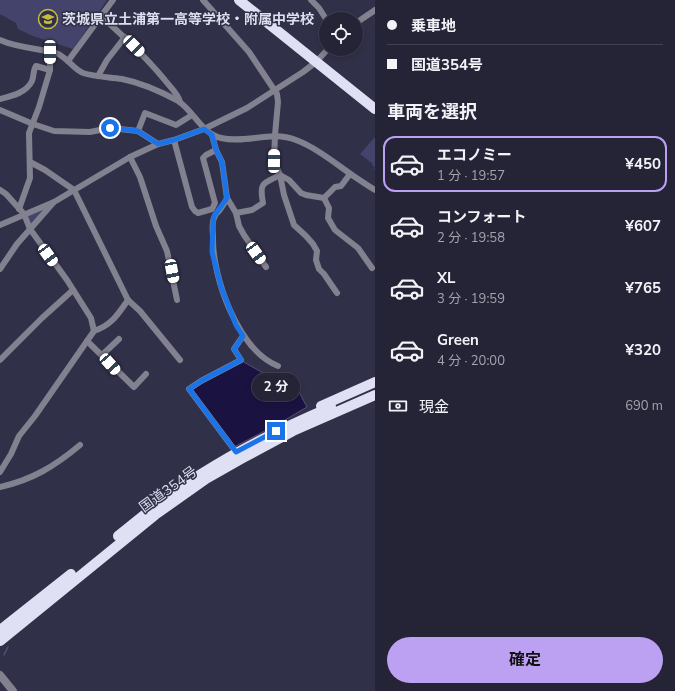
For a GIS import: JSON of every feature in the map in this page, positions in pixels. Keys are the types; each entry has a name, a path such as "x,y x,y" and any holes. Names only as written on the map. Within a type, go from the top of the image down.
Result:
{"highway":[{"path":"239,0 375,109"},
{"path":"292,428 328,402 375,382"},
{"name":"国道354号","path":"0,641 155,515 206,479 292,428 375,388"},
{"name":"国道354号","path":"0,630 152,509 200,474 236,452 375,395"},
{"path":"292,428 328,419 375,400"}],"street":[{"path":"68,61 113,0"},
{"path":"203,0 249,52 277,94 278,102 274,161 280,175 284,195 294,224 317,250 316,260 319,269 337,293"},
{"path":"311,0 322,12"},
{"path":"363,18 375,10"},
{"path":"101,16 152,64 172,88 180,102"},
{"path":"98,76 107,60 125,37"},
{"path":"0,40 58,54 81,72 136,83 158,90 180,102 189,110 204,129 212,135 222,138 239,139 275,135 295,139 375,190"},
{"path":"19,209 30,178 29,133 50,70 50,52"},
{"path":"0,225 54,202 130,157 158,144 204,129 247,108 274,89 303,72 322,56"},
{"path":"0,99 14,95 26,89 32,80 36,66 50,70"},
{"path":"0,110 54,131 90,132 110,128 138,131 158,144"},
{"path":"138,131 145,113 176,124 192,115"},
{"path":"212,135 216,150 222,162 227,198 236,213 239,226 244,235 266,267"},
{"path":"174,140 192,207 198,212 212,209 215,203 204,158 206,155 216,150"},
{"path":"130,157 140,177 156,226 167,251 178,300"},
{"path":"30,162 45,170 74,190 128,300 140,311 180,360"},
{"path":"324,198 335,187 340,186 350,174"},
{"path":"280,175 290,180 301,193 324,198"},
{"path":"236,213 252,210 263,203 260,190 263,184 280,175"},
{"path":"0,190 6,194 24,214 30,229 91,318 94,331"},
{"path":"227,198 214,216 213,223 212,252 221,287 236,325 243,336 268,362 278,366"},
{"path":"324,198 329,208 328,218 335,230 358,248 372,268"},
{"path":"0,269 17,244 54,202"},
{"path":"0,360 42,318 73,290"},
{"path":"0,472 11,454 19,436 35,416 94,331 105,327 114,319 128,300"},
{"path":"236,452 189,389 241,360 234,349 243,336"},
{"path":"102,355 119,339"},
{"path":"87,342 134,387 146,374"},
{"path":"0,487 33,477 53,466 80,445"},
{"path":"0,675 13,691"}],"shaded area":[{"name":"茨城県立土浦第一高等学校・附属中学校","path":"0,0 107,0 73,49 33,36 18,29 16,23 0,14"},
{"path":"375,137 375,167 360,154"},
{"path":"51,204 31,227 26,215"},
{"path":"242,361 270,377 292,379 307,407 234,447 190,390"}],"waterway":[{"path":"4,655 8,647"}],"place":[{"name":"茨城県立土浦第一高等学校・附属中学校","path":"48,19"}],"route":[{"path":"110,128 138,131 158,144 204,129 212,135 216,150 222,162 227,198 214,216 212,252 221,287 236,325 243,336 234,349 241,360 189,389 236,452 276,431"}]}
